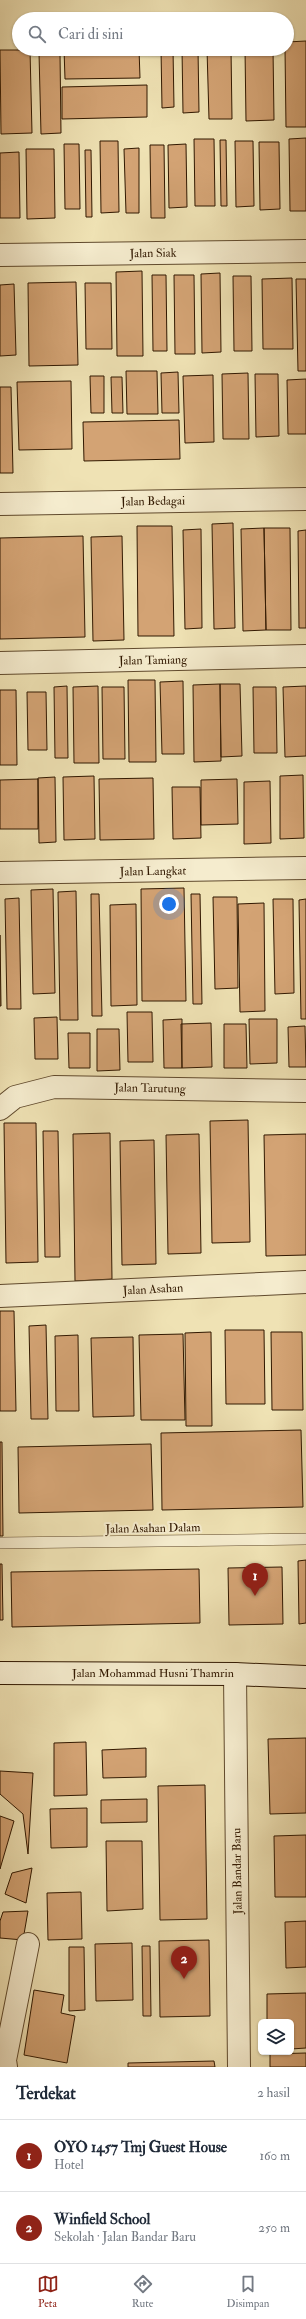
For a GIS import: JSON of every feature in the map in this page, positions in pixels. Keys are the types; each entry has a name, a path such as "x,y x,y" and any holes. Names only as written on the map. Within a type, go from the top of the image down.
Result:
{"street":[{"name":"Jalan Siak","path":"0,255 306,251"},
{"name":"Jalan Bedagai","path":"0,504 306,499"},
{"name":"Jalan Tamiang","path":"0,663 306,656"},
{"name":"Jalan Langkat","path":"0,873 306,868"},
{"name":"Jalan Tarutung","path":"0,1109 15,1097 54,1087 306,1091"},
{"name":"Jalan Asahan","path":"0,1296 306,1282"},
{"name":"Jalan Mohammad Husni Thamrin","path":"0,1673 235,1674 306,1677"},
{"name":"Jalan Bandar Baru","path":"235,1674 240,2067"},
{"path":"4,2062 28,1944"}],"lane":[{"name":"Jalan Asahan Dalam","path":"0,1543 306,1540"}],"building":[{"path":"306,41 306,127 286,127 285,56 294,56 294,42"},
{"path":"0,50 12,50 12,56 30,56 32,133 1,134"},
{"path":"39,56 60,56 61,133 41,134"},
{"path":"64,56 139,56 140,78 65,79"},
{"path":"161,56 173,56 174,107 162,108"},
{"path":"182,56 198,56 199,112 183,113"},
{"path":"207,56 231,56 232,119 209,119"},
{"path":"245,56 273,56 274,120 246,121"},
{"path":"147,85 147,117 62,119 62,87"},
{"path":"306,138 306,211 290,211 289,139"},
{"path":"194,139 214,139 215,206 195,206"},
{"path":"220,140 226,140 227,206 221,206"},
{"path":"100,141 118,141 119,212 101,213"},
{"path":"235,141 253,141 254,206 236,207"},
{"path":"259,142 279,142 280,209 260,210"},
{"path":"64,144 79,144 80,209 65,209"},
{"path":"186,144 187,207 169,208 168,145"},
{"path":"150,145 164,145 165,218 151,218"},
{"path":"139,148 139,213 126,213 124,149"},
{"path":"26,149 54,149 55,218 27,219"},
{"path":"85,150 91,150 92,217 86,217"},
{"path":"19,152 20,218 0,218 0,153"},
{"path":"142,271 143,356 117,356 116,272"},
{"path":"220,273 221,352 202,353 201,274"},
{"path":"152,275 166,275 167,351 153,351"},
{"path":"174,275 194,275 195,354 175,354"},
{"path":"233,276 251,276 252,351 234,351"},
{"path":"292,278 293,349 263,349 262,279"},
{"path":"296,279 306,279 306,371 298,371"},
{"path":"76,282 78,365 29,366 28,283"},
{"path":"85,283 111,283 112,349 86,349"},
{"path":"14,284 16,355 0,356 0,285"},
{"path":"126,371 157,371 158,414 127,414"},
{"path":"178,372 179,413 162,413 161,373"},
{"path":"248,373 249,439 223,439 222,374"},
{"path":"255,374 278,374 279,436 256,437"},
{"path":"213,375 214,442 185,443 183,376"},
{"path":"90,376 104,376 104,413 91,413"},
{"path":"111,377 122,377 123,413 112,413"},
{"path":"306,379 306,434 288,434 287,380"},
{"path":"71,381 72,449 19,450 17,382"},
{"path":"0,387 11,387 13,473 0,473"},
{"path":"179,420 180,459 84,461 83,422"},
{"path":"233,523 235,628 214,629 212,524"},
{"path":"137,526 172,526 174,636 138,636"},
{"path":"264,528 266,630 243,631 241,529"},
{"path":"264,528 290,528 291,630 266,630"},
{"path":"201,529 202,628 185,629 183,530"},
{"path":"306,530 306,628 299,628 298,531"},
{"path":"83,536 85,637 0,639 0,538"},
{"path":"122,536 124,640 93,641 91,537"},
{"path":"128,680 155,680 156,762 129,762"},
{"path":"183,681 184,754 162,754 160,682"},
{"path":"220,684 221,761 194,762 193,685"},
{"path":"220,684 240,684 242,756 221,757"},
{"path":"67,686 68,758 55,758 54,687"},
{"path":"98,686 99,763 74,763 73,687"},
{"path":"306,686 306,756 285,757 283,687"},
{"path":"102,687 124,687 125,759 103,759"},
{"path":"253,687 276,687 277,753 254,753"},
{"path":"0,690 16,690 17,765 0,765"},
{"path":"27,692 46,692 47,750 28,750"},
{"path":"303,775 304,838 280,839 280,776"},
{"path":"94,776 95,839 64,840 63,777"},
{"path":"55,777 56,842 39,843 38,778"},
{"path":"153,778 154,839 100,840 99,779"},
{"path":"38,779 38,829 0,829 0,780"},
{"path":"237,779 238,824 201,825 201,780"},
{"path":"270,781 271,843 244,844 244,782"},
{"path":"172,787 200,787 201,838 173,839"},
{"path":"184,888 186,1001 142,1001 141,889"},
{"path":"53,889 55,993 33,994 31,890"},
{"path":"76,891 78,1020 60,1020 58,892"},
{"path":"91,894 99,894 102,1016 92,1016"},
{"path":"191,894 200,894 202,1004 193,1004"},
{"path":"213,897 237,897 238,988 215,989"},
{"path":"19,898 21,1009 7,1009 5,899"},
{"path":"273,899 293,899 294,993 275,994"},
{"path":"306,899 306,1019 301,1019 299,900"},
{"path":"264,903 265,1011 240,1012 238,904"},
{"path":"136,904 137,1005 111,1006 110,905"},
{"path":"0,935 1,1006 0,1006"},
{"path":"127,1012 152,1012 153,1062 128,1062"},
{"path":"57,1017 58,1059 35,1059 34,1018"},
{"path":"182,1019 182,1068 164,1068 163,1020"},
{"path":"249,1019 277,1019 277,1063 250,1064"},
{"path":"211,1023 212,1067 182,1068 181,1024"},
{"path":"224,1024 246,1024 247,1068 224,1068"},
{"path":"305,1026 306,1067 289,1067 288,1027"},
{"path":"97,1029 119,1029 120,1070 97,1071"},
{"path":"68,1033 90,1033 90,1068 69,1068"},
{"path":"248,1120 250,1242 212,1243 210,1121"},
{"path":"4,1123 36,1123 38,1262 6,1263"},
{"path":"43,1131 58,1131 60,1257 45,1257"},
{"path":"110,1133 112,1279 75,1281 73,1134"},
{"path":"199,1134 201,1253 168,1254 166,1135"},
{"path":"306,1134 306,1255 266,1256 264,1135"},
{"path":"154,1140 156,1264 122,1265 120,1141"},
{"path":"0,1311 14,1311 16,1411 0,1411"},
{"path":"46,1325 48,1419 31,1419 29,1326"},
{"path":"225,1330 264,1330 265,1404 226,1404"},
{"path":"211,1332 212,1426 186,1426 185,1333"},
{"path":"271,1332 302,1332 303,1410 272,1410"},
{"path":"183,1334 185,1420 141,1420 139,1335"},
{"path":"78,1335 79,1411 56,1411 55,1336"},
{"path":"133,1337 134,1416 93,1417 91,1338"},
{"path":"301,1430 303,1507 162,1510 161,1433"},
{"path":"0,1442 2,1442 3,1536 0,1536"},
{"path":"151,1444 153,1510 19,1513 18,1447"},
{"path":"306,1560 306,1623 299,1624 298,1561"},
{"path":"0,1564 2,1564 3,1620 0,1620"},
{"path":"282,1567 283,1624 229,1625 228,1568"},
{"path":"199,1569 200,1623 12,1627 11,1572"},
{"path":"306,1738 306,1813 270,1814 268,1739"},
{"path":"86,1742 87,1795 54,1796 54,1743"},
{"path":"146,1748 146,1777 103,1778 102,1750"},
{"path":"0,1771 33,1773 28,1854 23,1814 0,1794"},
{"path":"205,1785 207,1919 160,1920 158,1786"},
{"path":"147,1799 147,1822 101,1823 101,1800"},
{"path":"87,1808 87,1847 51,1848 50,1809"},
{"path":"0,1816 14,1821 0,1869"},
{"path":"306,1835 306,1897 275,1897 274,1836"},
{"path":"106,1841 142,1841 143,1909 107,1911"},
{"path":"32,1868 26,1903 5,1894 12,1873"},
{"path":"81,1892 82,1939 48,1940 47,1893"},
{"path":"28,1911 23,1940 0,1938 0,1921 3,1912"},
{"path":"306,1921 306,1967 286,1968 285,1922"},
{"path":"209,1940 210,2016 160,2017 159,1941"},
{"path":"132,1943 133,2000 96,2001 95,1944"},
{"path":"142,1946 150,1946 151,2016 143,2016"},
{"path":"69,1947 84,1947 85,2010 69,2011"},
{"path":"34,1990 64,1995 61,2013 75,2016 67,2063 24,2055"},
{"path":"306,1993 306,2048 294,2049 294,2019 267,2019 267,1994"},
{"path":"294,2053 306,2053 306,2067 270,2067 270,2055 294,2055"},
{"path":"214,2061 215,2067 128,2067 128,2063"}],"place":[{"name":"OYO 1457 Tmj Guest House","path":"255,1596"},
{"name":"Winfield School","path":"184,1979"}]}
